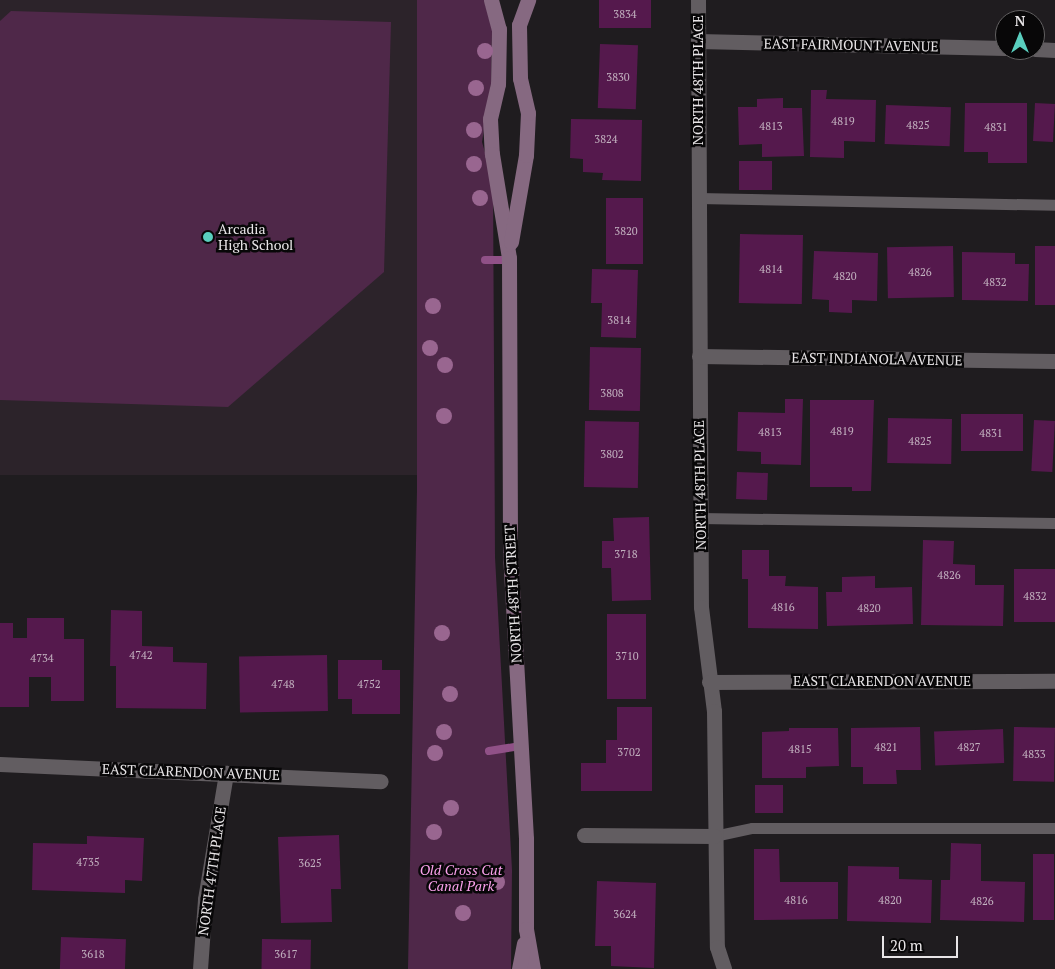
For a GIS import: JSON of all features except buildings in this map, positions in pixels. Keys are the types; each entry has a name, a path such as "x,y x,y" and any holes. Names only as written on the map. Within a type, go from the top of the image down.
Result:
{"street":[{"name":"NORTH 48TH STREET","path":"490,0 499,29 498,84 490,119 492,154 509,258 510,552 526,839 526,929 520,969"},
{"name":"NORTH 48TH STREET","path":"509,258 526,155 528,114 520,78 519,26 528,0"},
{"name":"NORTH 48TH PLACE","path":"698,0 701,607 714,711 714,836 717,947 724,969"},
{"name":"EAST FAIRMOUNT AVENUE","path":"698,41 995,48"},
{"name":"EAST INDIANOLA AVENUE","path":"699,356 1055,361"},
{"name":"EAST CLARENDON AVENUE","path":"709,682 1055,681"},
{"name":"EAST CLARENDON AVENUE","path":"0,764 381,781"},
{"name":"NORTH 47TH PLACE","path":"200,969 206,899 226,773"},
{"path":"584,835 714,836"},
{"name":"NORTH 48TH STREET","path":"526,929 533,969"}],"lane":[{"path":"698,198 1055,205"},
{"path":"700,518 1055,523"},
{"path":"714,836 752,828 1055,828"}],"shaded area":[{"name":"Arcadia High School","path":"0,0 417,0 417,475 0,475"}],"green space":[{"name":"Old Cross Cut Canal Park","path":"417,0 484,0 492,29 491,84 482,142 493,180 495,557 512,870 511,969 408,969 417,490"},
{"name":"Arcadia High School","path":"11,11 391,22 384,272 228,407 0,400 0,21"}],"waterway":[{"path":"485,260 509,260"},
{"path":"489,751 521,746"}],"place":[{"name":"Arcadia High School","path":"208,237"}]}
